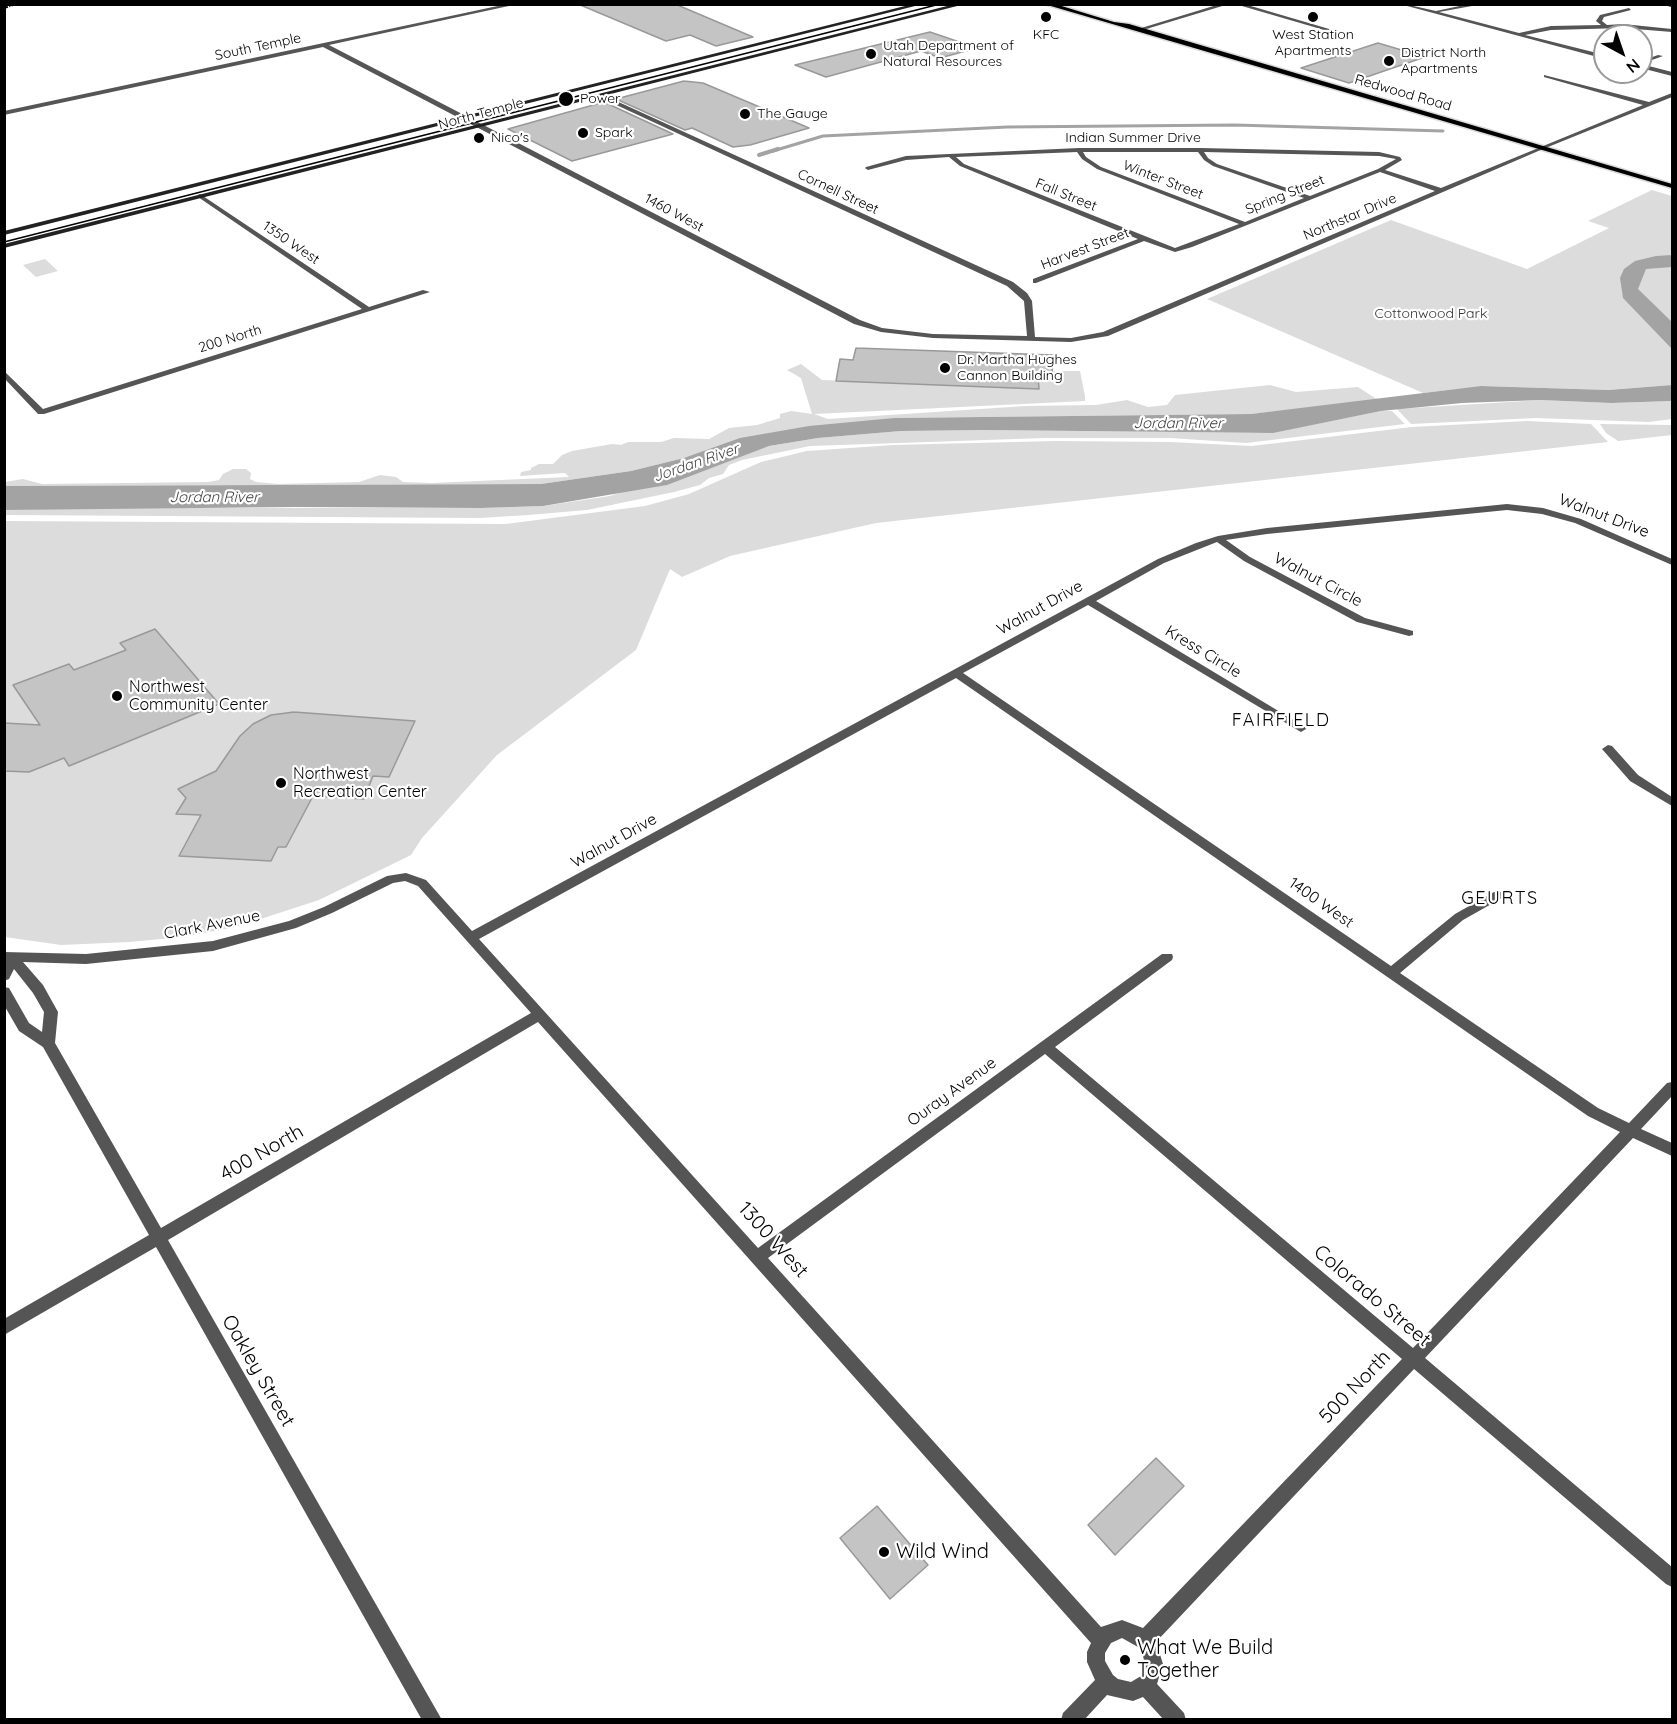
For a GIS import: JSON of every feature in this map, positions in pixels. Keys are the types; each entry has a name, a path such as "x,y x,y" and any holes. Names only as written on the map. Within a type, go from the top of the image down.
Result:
{"main road":[{"name":"North Temple","path":"4,233 921,4"},
{"name":"North Temple","path":"4,246 483,127 599,95 963,4"},
{"name":"Redwood Road","path":"1047,4 1113,24 1141,29 1672,186"},
{"name":"Redwood Road","path":"1068,4 1125,21 1127,25"}],"street":[{"name":"South Temple","path":"4,113 516,4"},
{"path":"1141,29 1227,4"},
{"path":"1237,4 1333,31"},
{"path":"1434,12 1481,4"},
{"path":"1666,4 1672,6"},
{"path":"1409,6 1593,54"},
{"path":"1603,24 1599,21 1602,16 1629,9"},
{"path":"1520,35 1545,29 1593,27"},
{"path":"1653,28 1672,31"},
{"name":"1460 West","path":"324,45 869,327 911,334 1031,339"},
{"path":"1653,59 1660,56"},
{"path":"1653,68 1672,74"},
{"path":"1546,76 1648,104"},
{"name":"Cornell Street","path":"599,95 1010,284 1028,301 1031,339"},
{"name":"Northstar Drive","path":"1031,339 1083,339 1114,331 1541,148 1672,95"},
{"name":"Indian Summer Drive","path":"868,168 900,158 1079,150 1379,154 1398,158"},
{"name":"Winter Street","path":"1079,150 1087,161 1099,168 1245,224"},
{"path":"1200,150 1206,159 1215,165 1310,198"},
{"name":"Fall Street","path":"950,155 962,165 1144,240 1175,250"},
{"name":"Spring Street","path":"1175,250 1380,170 1398,162 1398,158"},
{"path":"1380,170 1442,191"},
{"name":"1350 West","path":"200,196 368,310"},
{"name":"Harvest Street","path":"1036,281 1144,240"},
{"name":"200 North","path":"4,373 41,411 426,292"},
{"name":"Walnut Drive","path":"472,937 1170,557 1218,539 1267,531 1491,508 1516,508 1543,511 1578,521 1672,562"},
{"name":"Walnut Circle","path":"1218,539 1247,559 1361,620 1386,629 1409,633"},
{"name":"Kress Circle","path":"1089,601 1301,729"},
{"name":"1400 West","path":"956,673 1593,1112 1672,1150"},
{"path":"1608,749 1634,777 1672,802"},
{"name":"1300 West","path":"406,877 415,879 427,888 472,937 1101,1641"},
{"name":"Clark Avenue","path":"9,958 86,959 213,946 292,925 384,882 406,877"},
{"path":"1391,973 1459,916 1498,895"},
{"name":"Ouray Avenue","path":"758,1257 1167,957"},
{"path":"4,976 9,958"},
{"path":"9,958 38,989 51,1012 48,1043"},
{"name":"Oakley Street","path":"4,992 24,1027 48,1043 433,1719"},
{"name":"400 North","path":"4,1328 540,1014"},
{"name":"Colorado Street","path":"1045,1046 1672,1578"},
{"name":"500 North","path":"1145,1640 1672,1087"},
{"path":"1122,1629 1131,1631 1145,1640 1154,1664 1153,1674 1146,1686 1133,1692 1123,1692 1106,1682 1096,1662 1096,1652 1101,1641 1112,1631 1122,1629"},
{"path":"1070,1719 1106,1682"},
{"path":"1146,1686 1177,1719"}],"green space":[{"name":"Cottonwood Park","path":"1652,190 1672,196 1672,385 1607,390 1484,386 1423,393 1207,299 1391,220 1527,269 1609,228 1588,221"},
{"path":"45,259 58,271 36,277 23,265"},
{"path":"801,364 822,380 1039,389 1038,376 1052,377 1052,371 1080,371 1085,396 1085,401 814,414 828,419 1026,406 1096,405 1127,400 1148,407 1167,405 1175,395 1270,385 1296,392 1358,387 1378,400 1251,414 894,418 684,458 631,471 541,484 5,486 5,482 23,479 42,484 208,482 219,480 223,474 233,469 246,469 251,473 250,479 256,482 278,484 359,482 380,475 396,477 403,482 432,483 569,477 565,473 520,476 521,472 531,470 539,464 553,464 562,455 572,451 612,444 621,445 628,442 661,442 674,438 709,439 729,428 757,425 780,418 780,414 791,411 812,414 801,378 787,370"},
{"path":"1541,400 1611,403 1672,401 1672,419 1649,422 1536,418 1411,424 1397,409"},
{"path":"1381,411 1392,411 1405,424 1246,443 1170,438 1045,438 810,446 742,460 729,465 723,474 709,478 700,485 674,492 587,510 528,515 480,518 5,515 4,510 543,506 610,496 769,446 818,438 901,431 984,430 1271,433"},
{"path":"1527,421 1591,424 1608,442 876,523 730,556 682,577 670,569 636,650 497,755 422,838 411,855 319,900 236,927 183,937 61,945 5,937 4,521 506,524 645,506 689,494 761,462 807,451 893,445 1056,441 1170,442 1252,446 1412,427"},
{"path":"1600,424 1672,425 1672,435 1618,441 1606,433"}],"water":[{"path":"1672,255 1672,267 1646,269 1638,289 1672,322 1672,349 1623,298 1620,278 1624,269 1635,261"},
{"name":"Jordan River","path":"1672,385 1672,401 1611,403 1541,400 1462,403 1381,411 1273,433 984,430 901,431 818,438 769,446 667,485 543,506 5,510 5,486 541,484 631,471 684,458 740,438 809,426 894,418 1251,414 1481,386 1608,390"}],"building":[{"path":"578,4 675,4 753,37 716,46 690,35 666,41"},
{"name":"Utah Department of Natural Resources","path":"930,32 977,48 940,58 921,51 826,77 795,65"},
{"name":"District North Apartments","path":"1378,43 1425,57 1349,83 1301,68"},
{"name":"The Gauge","path":"684,81 703,83 809,128 750,145 733,147 692,128 685,130 616,99"},
{"name":"Spark","path":"604,102 673,134 572,161 508,129"},
{"name":"Dr. Martha Hughes Cannon Building","path":"856,348 1053,355 1052,377 1038,376 1039,389 836,381 840,359 853,360"},
{"name":"Northwest Community Center","path":"155,629 219,704 69,766 64,758 29,772 4,771 4,723 40,725 13,685 69,664 74,670 126,650 120,643"},
{"name":"Northwest Recreation Center","path":"294,712 415,721 389,777 373,776 364,799 313,796 286,847 278,847 271,861 179,856 201,815 176,814 186,798 178,789 216,771 240,736 253,724 271,715"},
{"path":"1156,1458 1184,1486 1115,1555 1088,1525"},
{"name":"Wild Wind","path":"877,1506 928,1565 890,1599 840,1538"}],"waterway":[{"path":"773,151 823,136 1007,127 1235,125 1443,131"},
{"path":"759,155 778,149"}],"tram line":[{"path":"4,242 940,4"}],"railway":[{"path":"4,8 16,4"}],"place":[{"name":"KFC","path":"1046,17"},
{"name":"West Station Apartments","path":"1313,17"},
{"name":"Utah Department of Natural Resources","path":"871,54"},
{"name":"District North Apartments","path":"1389,61"},
{"name":"Power","path":"566,99"},
{"name":"The Gauge","path":"745,114"},
{"name":"Spark","path":"583,133"},
{"name":"Nico's","path":"479,138"},
{"name":"Dr. Martha Hughes Cannon Building","path":"945,368"},
{"name":"Northwest Community Center","path":"117,696"},
{"name":"Northwest Recreation Center","path":"281,783"},
{"name":"Wild Wind","path":"884,1552"},
{"name":"What We Build Together","path":"1125,1660"}],"district":[{"name":"FAIRFIELD","path":"1281,721"},
{"name":"GEURTS","path":"1500,899"}]}
